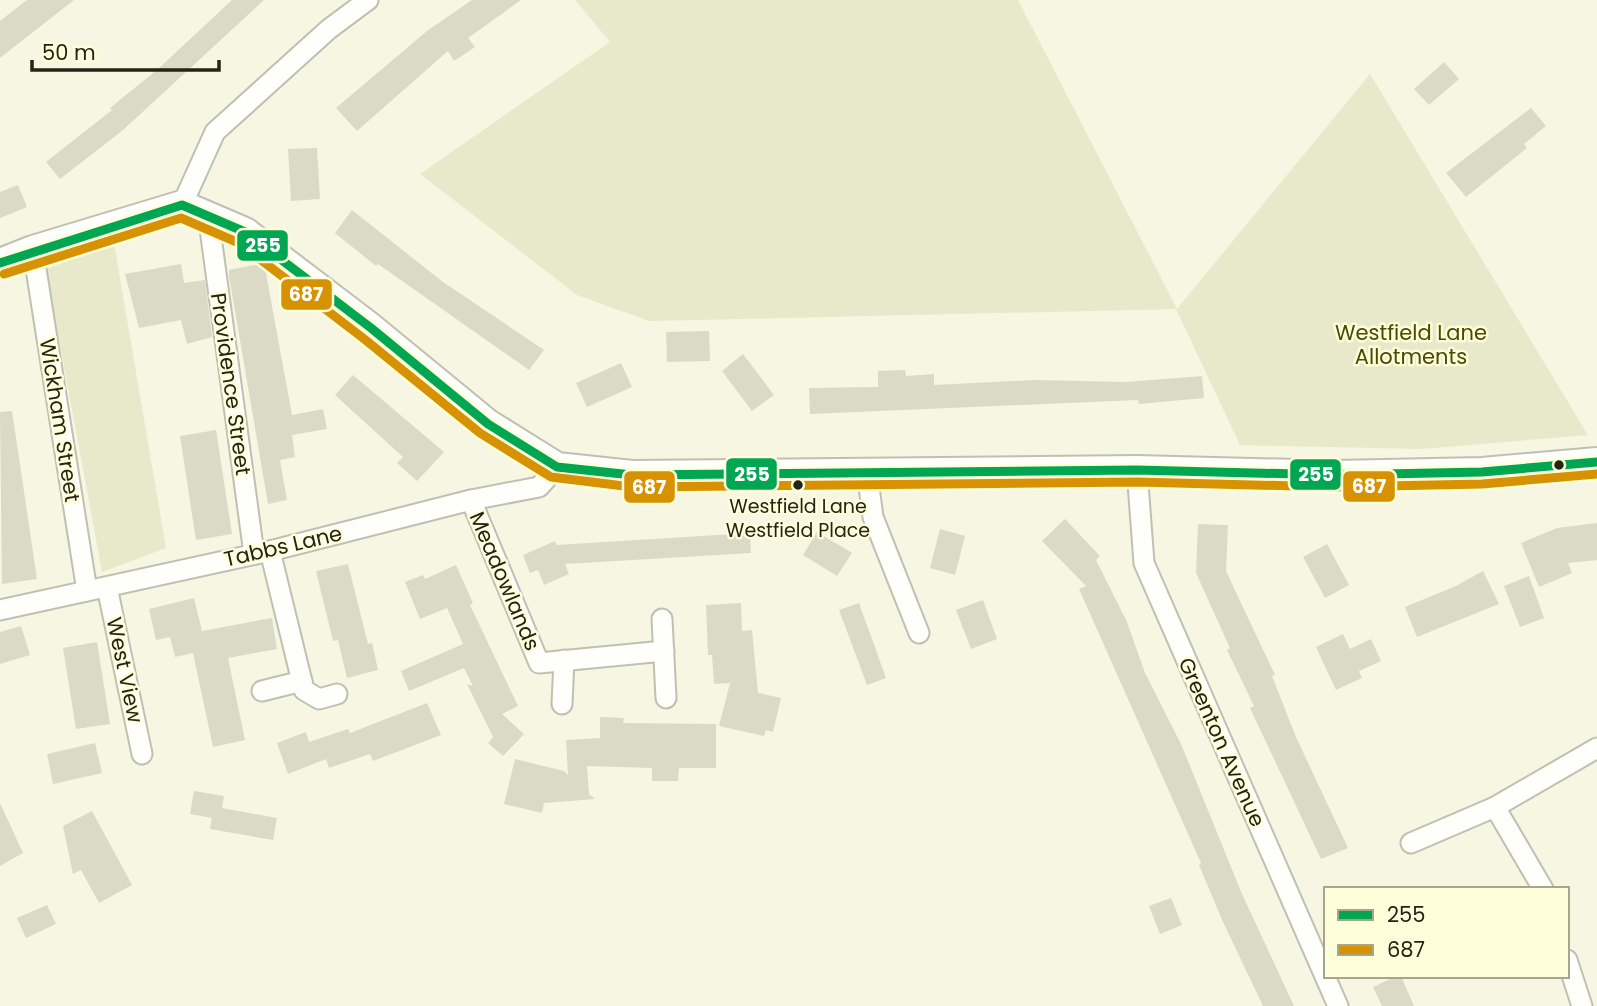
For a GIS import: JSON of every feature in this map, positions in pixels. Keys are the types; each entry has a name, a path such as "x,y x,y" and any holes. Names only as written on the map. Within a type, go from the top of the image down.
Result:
{"main road":[{"path":"0,263 33,250 195,210 244,232 371,328 488,424 557,467 632,475 1137,470 1335,475 1482,472 1597,462"}],"street":[{"path":"195,210 215,132 329,29 368,0"},
{"name":"Providence Street","path":"195,210 262,552 303,686"},
{"name":"Wickham Street","path":"33,250 87,591"},
{"name":"Tabbs Lane","path":"0,610 262,552 471,500 539,487 557,467"},
{"name":"Greenton Avenue","path":"1137,470 1144,563 1324,974"},
{"path":"867,472 873,517 919,633"},
{"name":"Meadowlands","path":"471,500 539,663 664,651"},
{"name":"West View","path":"107,587 142,754"},
{"path":"662,619 666,698"},
{"path":"562,704 564,660"},
{"path":"262,691 303,686 319,699 337,694"},
{"path":"1411,843 1495,807 1597,748"},
{"path":"1495,807 1542,887"},
{"path":"1569,966 1582,1006"},
{"name":"Greenton Avenue","path":"1326,978 1338,1006"}],"green space":[{"name":"Westfield Lane Allotments","path":"575,0 1018,0 1177,309 1370,74 1588,435 1421,449 1240,445 1176,309 649,321 577,295 420,174 610,42"},
{"path":"114,243 166,548 102,572 46,269"}],"building":[{"path":"27,0 74,0 0,58 0,21"},
{"path":"232,0 264,0 123,130 60,179 46,162 112,110 110,108 158,69"},
{"path":"472,0 521,0 468,38 475,47 454,61 448,51 357,131 336,108 427,31"},
{"path":"1444,62 1459,79 1429,105 1414,89"},
{"path":"1531,108 1546,126 1524,144 1527,148 1466,197 1446,173"},
{"path":"317,148 320,199 291,201 288,149"},
{"path":"18,185 27,207 0,218 0,192"},
{"path":"352,210 443,282 544,350 529,370 378,264 376,266 335,233"},
{"path":"181,264 184,283 205,280 212,337 187,344 181,320 139,328 125,274"},
{"path":"260,264 265,268 292,415 323,409 327,429 292,435 295,457 280,460 287,500 268,504 229,276 229,270"},
{"path":"709,331 710,361 667,362 666,332"},
{"path":"743,354 774,395 752,411 722,371"},
{"path":"621,363 632,387 587,407 576,383"},
{"path":"905,370 906,376 934,374 934,385 1034,380 1126,382 1202,376 1204,398 1139,404 1138,400 810,414 809,388 878,387 878,371"},
{"path":"353,375 444,452 417,481 397,463 403,457 335,395"},
{"path":"12,411 37,579 2,584 0,412"},
{"path":"216,430 232,534 196,540 180,436"},
{"path":"1065,519 1100,556 1096,560 1127,622 1145,673 1181,744 1242,894 1294,1006 1263,1006 1223,922 1199,865 1201,863 1079,589 1086,586 1042,541"},
{"path":"1597,523 1597,560 1568,563 1572,573 1539,587 1521,543 1557,528"},
{"path":"1198,524 1228,525 1226,571 1275,675 1272,676 1296,737 1348,848 1321,859 1250,708 1254,706 1227,650 1230,648 1196,573"},
{"path":"940,529 965,536 955,575 930,568"},
{"path":"817,532 852,553 837,576 803,555"},
{"path":"750,533 751,553 565,564 569,574 544,585 538,570 530,573 523,555 555,541 557,545"},
{"path":"1327,544 1349,585 1325,598 1303,557"},
{"path":"348,564 368,644 372,643 378,670 347,678 338,640 333,641 316,571"},
{"path":"456,565 473,603 470,605 518,706 502,714 524,734 503,756 488,743 493,737 467,684 473,686 464,668 409,691 401,671 463,644 447,608 420,619 405,582 423,575 425,579"},
{"path":"1483,571 1499,604 1417,637 1405,607 1456,586"},
{"path":"1529,576 1544,618 1520,627 1504,586"},
{"path":"194,598 202,631 272,618 277,649 228,658 245,740 213,747 193,653 175,657 170,637 156,640 149,609"},
{"path":"983,600 997,639 971,649 956,610"},
{"path":"741,603 742,631 752,630 758,693 781,698 773,732 766,730 764,736 719,726 730,683 714,684 712,655 708,655 706,605"},
{"path":"859,603 886,678 867,685 839,610"},
{"path":"21,626 30,655 0,664 0,632"},
{"path":"1343,634 1350,649 1371,639 1381,661 1359,671 1362,678 1336,690 1316,647"},
{"path":"97,642 110,724 76,729 63,648"},
{"path":"427,703 441,735 373,761 370,754 329,768 326,759 288,774 277,743 306,732 309,742 348,729 350,733"},
{"path":"600,717 624,718 623,723 716,724 716,768 679,768 678,781 652,781 652,768 587,766 589,794 595,799 544,803 542,813 504,804 515,759 564,771 568,775 566,740 600,738"},
{"path":"95,743 102,773 53,784 47,754"},
{"path":"194,791 224,796 222,808 277,818 273,840 210,829 212,818 190,814"},
{"path":"0,803 23,853 0,866"},
{"path":"92,811 132,885 99,903 81,870 73,874 63,826"},
{"path":"1171,898 1182,925 1160,934 1149,906"},
{"path":"47,905 56,924 26,938 17,918"},
{"path":"1393,978 1402,978 1414,1006 1382,1006 1373,987"}],"transit line":[{"name":"255","path":"0,263 182,205 245,232 371,328 488,424 557,467 632,475 1137,470 1335,475 1482,472 1597,462"},
{"name":"687","path":"4,274 181,218 239,243 363,338 480,433 551,477 632,487 1137,482 1335,487 1482,484 1597,474"}],"place":[{"name":"Westfield Lane Westfield Place","path":"798,485"}]}
